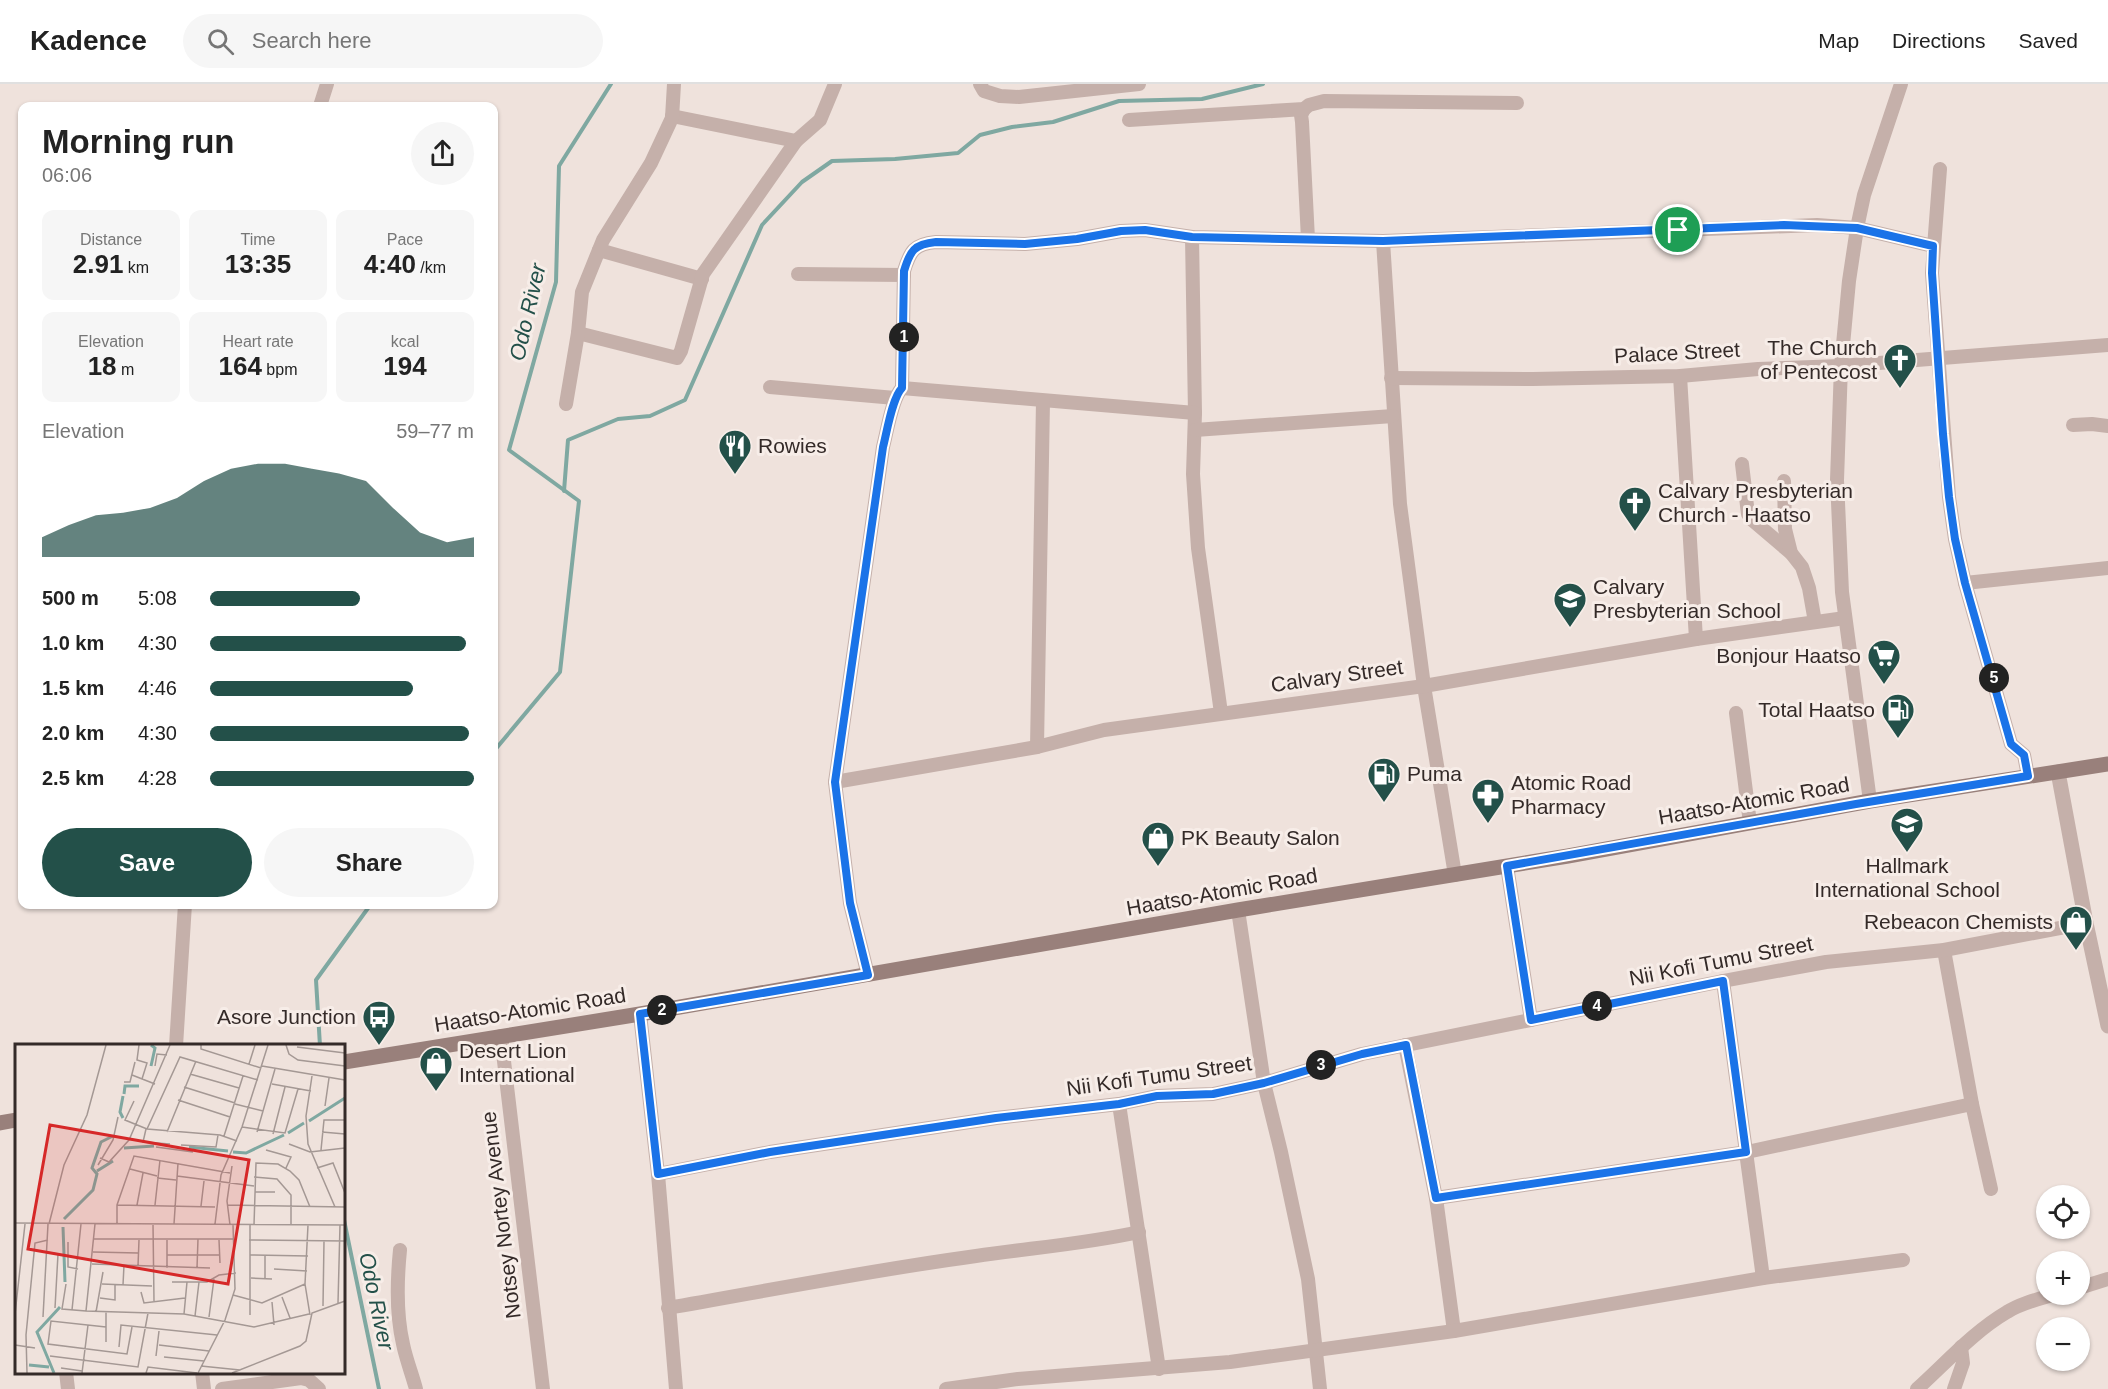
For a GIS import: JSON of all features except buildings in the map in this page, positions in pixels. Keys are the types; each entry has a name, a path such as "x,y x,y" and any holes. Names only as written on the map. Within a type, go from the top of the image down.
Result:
{"main road":[{"name":"Haatso-Atomic Road","path":"345,1062 1455,875 1870,801 2108,764"},
{"path":"0,1123 15,1120"}],"street":[{"path":"321,102 327,84"},
{"path":"566,404 578,333 582,292 603,240 651,164 672,116 674,84"},
{"path":"578,333 677,358 703,274 796,141 820,120 835,84"},
{"path":"980,84 984,91 1000,96 1019,97 1139,84"},
{"path":"1870,801 1845,618 1839,537 1837,480 1841,366 1849,281 1864,195 1901,84"},
{"path":"1308,239 1302,115 1304,109 1309,105 1324,101 1517,104"},
{"path":"1129,120 1304,109"},
{"path":"672,116 796,141"},
{"path":"1940,169 1932,273 1949,497 1955,539 1965,583 2011,744 2024,755 2028,776"},
{"path":"868,975 850,903 835,782 883,447 898,393 904,275 909,254 916,247 926,243 1025,244 1145,230 1192,237 1383,241 1784,225 1857,228 1933,246"},
{"path":"1192,237 1195,413 1193,474 1198,548 1221,713"},
{"path":"1383,241 1400,504 1424,686 1455,875"},
{"path":"599,250 702,279"},
{"path":"798,274 904,275"},
{"name":"Palace Street","path":"1391,378 1533,379 1680,376 2108,345"},
{"path":"1680,376 1696,639"},
{"path":"770,387 1043,401 1195,413"},
{"path":"1037,747 1043,401"},
{"path":"1195,430 1393,416"},
{"path":"2073,425 2108,426"},
{"path":"1742,464 1750,519 1791,553 1802,567 1809,588 1815,622"},
{"path":"1784,480 1785,529 1791,553"},
{"path":"1965,583 2108,568"},
{"name":"Calvary Street","path":"835,782 1037,747 1104,730 1424,686 1696,639 1845,618"},
{"path":"1736,713 1750,823"},
{"path":"2058,772 2086,924 2108,1026"},
{"path":"1507,866 1531,1020"},
{"path":"176,1044 185,909"},
{"path":"1238,910 1264,1083 1308,1279 1320,1389"},
{"name":"Nii Kofi Tumu Street","path":"658,1174 770,1152 996,1118 1119,1104 1157,1096 1213,1094 1264,1083 1362,1054 1723,981 1826,962 1944,950 2086,924"},
{"path":"1944,950 1972,1104 1991,1189"},
{"path":"1723,981 1763,1278"},
{"path":"640,1014 658,1174 676,1389"},
{"name":"Notsey Nortey Avenue","path":"501,1036 543,1389"},
{"path":"1406,1045 1436,1198 1454,1331"},
{"path":"1119,1104 1159,1369"},
{"path":"1436,1198 1746,1152 1972,1104"},
{"path":"669,1308 849,1276 976,1256 1065,1246 1139,1232"},
{"path":"400,1250 399,1321 416,1389"},
{"path":"946,1389 1019,1384 1230,1362 1454,1331 1763,1278 1903,1260"},
{"path":"2090,1285 2108,1279"},
{"path":"1917,1389 1961,1347 2006,1312 2036,1300"},
{"path":"1928,1379 1954,1389 1963,1363 1961,1347"},
{"path":"66,1374 68,1389"},
{"path":"202,1374 204,1389"},
{"path":"222,1389 301,1378 309,1380 319,1389"}],"waterway":[{"name":"Odo River","path":"498,746 560,672 579,501 509,450 556,282 559,166 611,84"},
{"path":"564,491 568,440 618,419 650,416 685,400 762,225 802,182 832,161 895,159 958,153 980,135 1012,127 1053,122 1119,101 1202,99 1263,84"},
{"name":"Odo River","path":"320,1044 316,980 367,909"},
{"name":"Odo River","path":"345,1225 379,1389"}],"place":[{"name":"The Church of Pentecost","path":"1900,389"},
{"name":"Rowies","path":"735,475"},
{"name":"Calvary Presbyterian Church - Haatso","path":"1635,532"},
{"name":"Calvary Presbyterian School","path":"1570,628"},
{"name":"Bonjour Haatso","path":"1884,685"},
{"name":"Total Haatso","path":"1898,739"},
{"name":"Puma","path":"1384,803"},
{"name":"Atomic Road Pharmacy","path":"1488,824"},
{"name":"Hallmark International School","path":"1907,853"},
{"name":"PK Beauty Salon","path":"1158,867"},
{"name":"Rebeacon Chemists","path":"2076,951"},
{"name":"Asore Junction","path":"379,1046"},
{"name":"Desert Lion International","path":"436,1092"}],"route":[{"path":"1817,225 1857,228 1933,246 1932,273 1943,434 1955,539 1965,583 2001,702 2011,744 2024,755 2028,776 1507,866 1531,1020 1723,981 1746,1152 1436,1198 1406,1045 1362,1054 1264,1083 1213,1094 1157,1096 1119,1104 996,1118 770,1152 658,1174 640,1014 868,975 850,903 835,782 883,447 895,398 902,388 904,271 909,254 916,247 936,242 1025,244 1145,230 1192,237 1383,241 1678,230 1817,225"}]}
